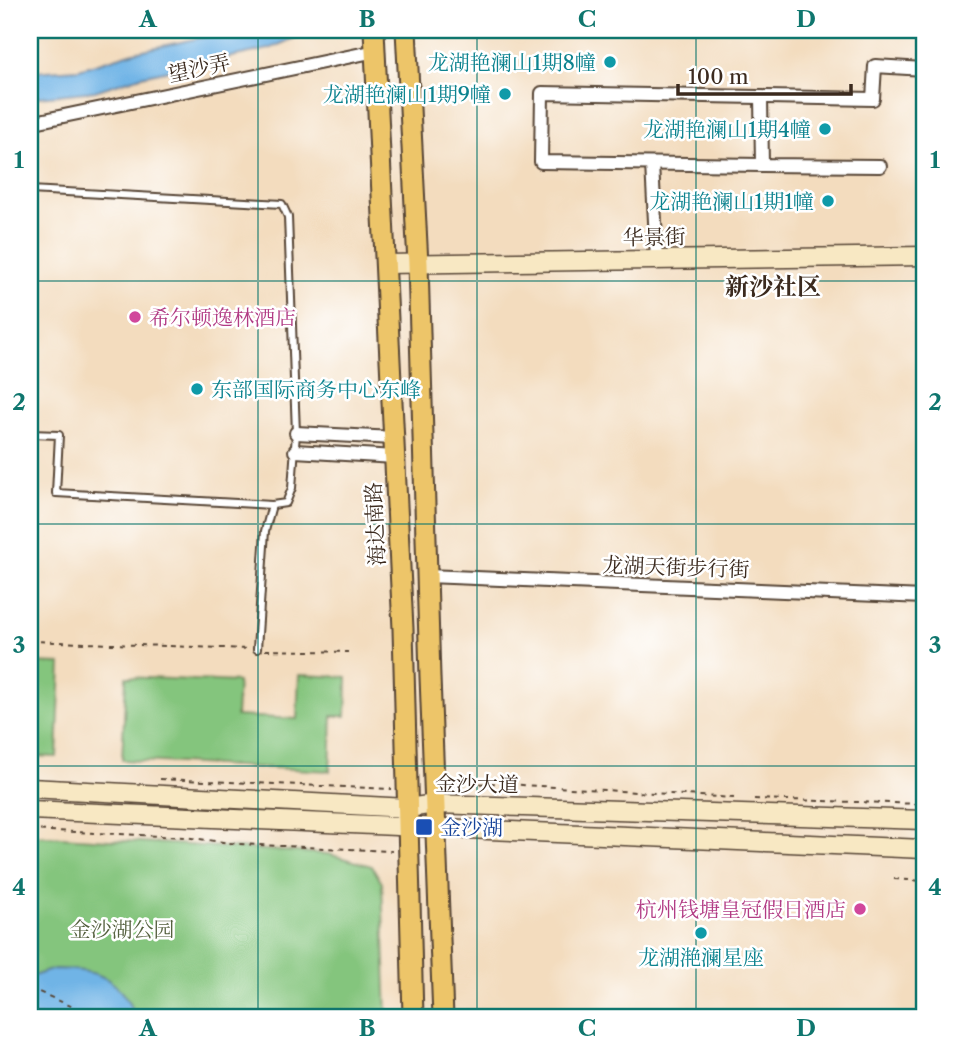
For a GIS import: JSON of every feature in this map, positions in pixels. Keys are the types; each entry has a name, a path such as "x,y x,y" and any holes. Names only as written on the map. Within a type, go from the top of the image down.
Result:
{"main road":[{"name":"海达南路","path":"374,30 403,629 413,1017"},
{"path":"406,30 418,264 443,1017"},
{"name":"华景街","path":"385,264 924,256"},
{"name":"金沙大道","path":"30,788 408,808 436,829 924,849"},
{"name":"金沙大道","path":"30,810 408,808 435,796 924,820"}],"street":[{"name":"望沙弄","path":"30,123 376,51"},
{"path":"880,166 541,162 542,93 873,99 876,66 924,69"},
{"path":"761,97 762,165"},
{"path":"652,164 656,260"},
{"path":"296,433 394,448"},
{"path":"295,451 394,448"},
{"name":"龙湖天街步行街","path":"427,576 924,597"}],"lane":[{"path":"30,190 282,204 288,217 296,433 292,488 286,503 272,505 56,493 59,435 30,434"},
{"path":"257,649 265,531 272,505"}],"path":[{"path":"30,641 348,652"},
{"path":"152,779 408,808"},
{"path":"435,796 490,783 733,798"},
{"path":"747,799 924,804"},
{"path":"30,830 184,837 238,844 409,851"},
{"path":"894,879 924,881"},
{"path":"30,988 91,1017"}],"green space":[{"path":"30,663 61,664 57,757 30,756"},
{"path":"299,675 347,677 346,716 332,716 330,771 122,760 126,677 238,682 236,716 297,719"},
{"name":"金沙湖公园","path":"30,835 328,854 372,866 382,883 387,1017 30,1017"}],"water":[{"path":"237,30 309,30 269,49 141,76 95,91 30,98 30,72 79,69 134,52"},
{"path":"54,969 82,971 104,978 121,992 135,1017 30,1017 30,977"}],"place":[{"name":"龙湖艳澜山1期8幢","path":"610,62"},
{"name":"龙湖艳澜山1期9幢","path":"505,94"},
{"name":"龙湖艳澜山1期4幢","path":"825,129"},
{"name":"龙湖艳澜山1期1幢","path":"828,201"},
{"name":"希尔顿逸林酒店","path":"135,317"},
{"name":"东部国际商务中心东峰","path":"197,389"},
{"name":"金沙湖","path":"424,827"},
{"name":"杭州钱塘皇冠假日酒店","path":"860,909"},
{"name":"龙湖滟澜星座","path":"701,933"}],"district":[{"name":"新沙社区","path":"773,286"}]}
